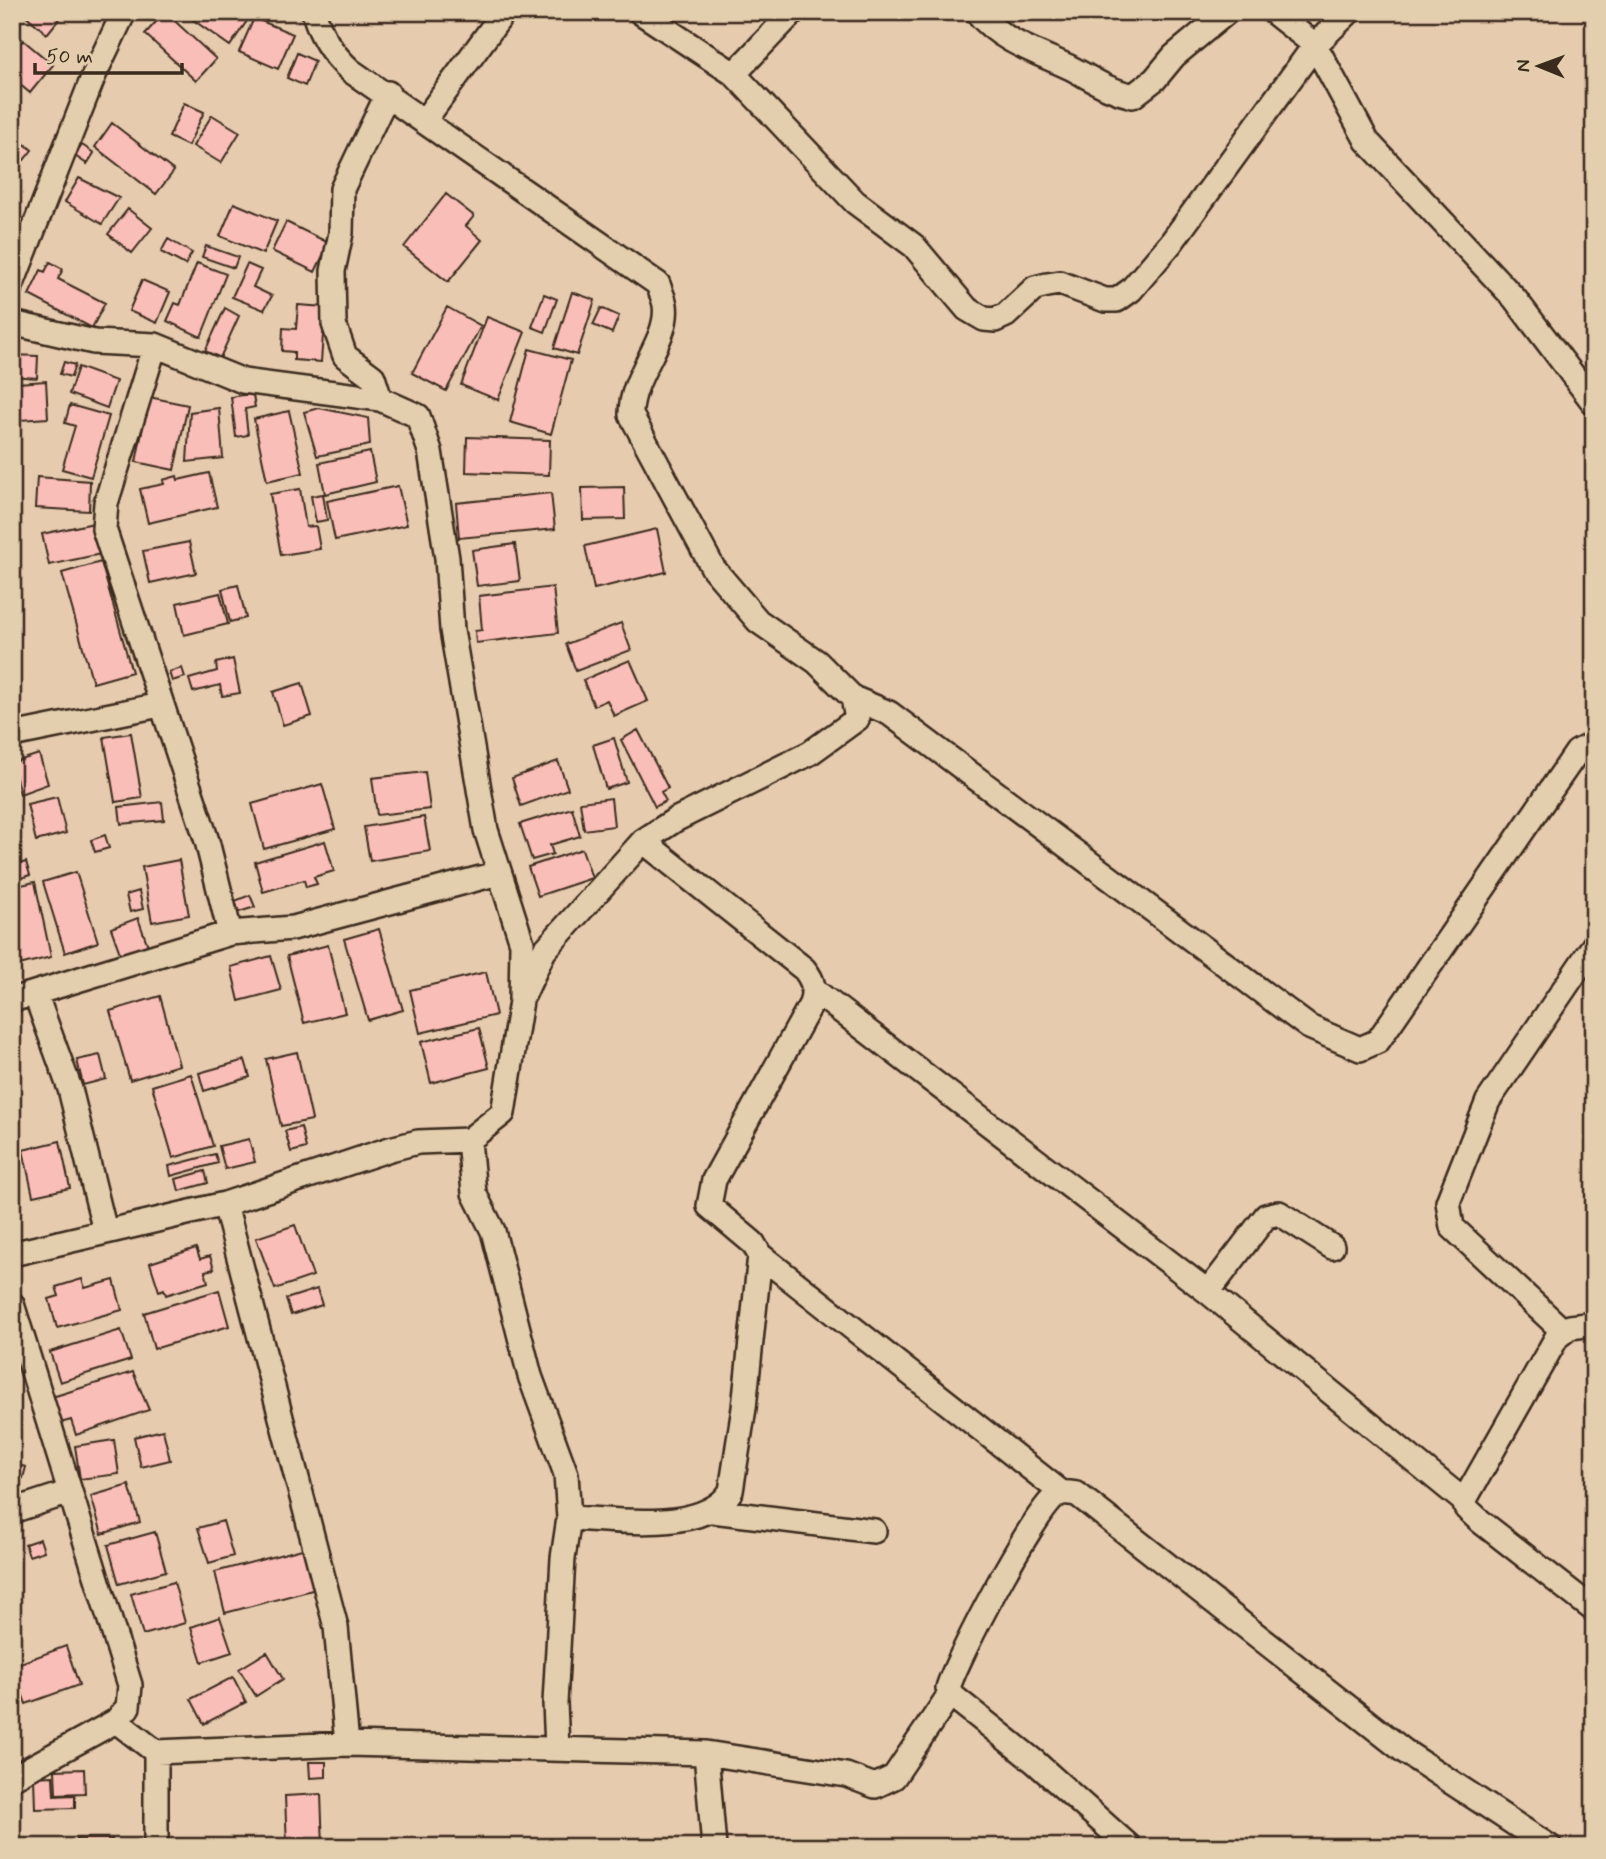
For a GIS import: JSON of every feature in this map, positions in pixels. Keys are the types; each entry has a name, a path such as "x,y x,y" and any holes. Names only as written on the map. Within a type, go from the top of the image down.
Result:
{"street":[{"path":"12,285 18,252 124,12"},
{"path":"314,12 324,38 351,71 388,93 657,284 666,306 662,329 631,396 631,415 713,568 758,621 817,662 853,698 889,713 1308,1027 1360,1049 1378,1041 1577,752 1594,743"},
{"path":"424,121 504,12"},
{"path":"640,12 734,74 855,202 914,246 967,309 985,319 995,320 1006,315 1035,288 1060,283 1105,300 1117,300 1131,290 1171,243 1315,45 1349,12"},
{"path":"734,74 793,12"},
{"path":"977,12 985,23 1027,50 1071,68 1108,90 1133,96 1155,79 1174,56 1227,12"},
{"path":"1273,12 1315,45 1367,141 1515,299 1594,403"},
{"path":"380,400 373,377 345,356 334,324 333,271 341,233 342,189 388,93"},
{"path":"12,323 94,342 155,345 243,381 380,400 418,416 430,451 447,558 458,669 486,830 522,943 521,1001 503,1113 468,1140 418,1142 225,1204 12,1254"},
{"path":"155,345 103,517 117,575 206,841 230,933"},
{"path":"521,1001 544,951 643,841 675,820 810,753 857,719 853,698"},
{"path":"12,735 160,705"},
{"path":"643,841 804,969 812,979 815,991 811,1004 720,1168 709,1198 709,1206 753,1243 760,1255 1062,1493"},
{"path":"12,1000 230,933 293,928 499,873"},
{"path":"1563,1331 1452,1227 1448,1202 1488,1101 1594,945"},
{"path":"815,991 1208,1292 1464,1501 1466,1508 1480,1521 1594,1610"},
{"path":"35,993 70,1088 105,1231"},
{"path":"468,1140 474,1193 493,1231 530,1376 566,1474 569,1518 563,1558 555,1703 557,1748"},
{"path":"225,1204 336,1627 347,1744"},
{"path":"1208,1292 1266,1216 1279,1213 1332,1247"},
{"path":"713,1511 724,1503 731,1492 735,1474 760,1255"},
{"path":"12,1304 130,1685 128,1707 116,1721 12,1778"},
{"path":"1464,1501 1563,1331 1594,1324"},
{"path":"12,1511 71,1492"},
{"path":"116,1721 156,1752 347,1744 706,1753 846,1775 875,1786 894,1777 950,1694 950,1683 1028,1528 1055,1496 1062,1493 1077,1494 1404,1751 1550,1847"},
{"path":"569,1518 665,1521 713,1511 874,1531"},
{"path":"950,1694 1035,1762 1130,1847"},
{"path":"156,1752 156,1847"},
{"path":"706,1753 714,1847"}],"building":[{"path":"22,12 65,12 47,34"},
{"path":"165,12 216,59 196,81 145,34"},
{"path":"182,12 253,12 230,46"},
{"path":"254,18 293,34 278,69 239,52"},
{"path":"23,40 53,65 30,93 12,78 12,53"},
{"path":"297,53 315,61 305,86 287,78"},
{"path":"184,103 204,112 188,146 169,137"},
{"path":"212,115 240,132 221,163 193,146"},
{"path":"112,123 174,171 156,194 95,147"},
{"path":"12,134 32,150 24,160 12,151"},
{"path":"82,145 94,153 87,164 75,156"},
{"path":"79,178 119,198 102,224 65,202"},
{"path":"446,194 474,216 466,226 482,240 448,282 404,247"},
{"path":"234,203 277,221 263,254 220,236"},
{"path":"128,209 152,228 132,253 108,234"},
{"path":"286,222 329,243 315,272 272,251"},
{"path":"168,239 192,253 185,265 161,252"},
{"path":"206,246 238,257 234,268 202,257"},
{"path":"50,262 63,269 58,279 105,303 92,328 29,295 41,270 45,272"},
{"path":"197,263 226,274 201,337 167,321 175,303 180,305"},
{"path":"247,264 261,270 253,287 272,296 264,310 232,297"},
{"path":"142,280 170,292 157,323 129,311"},
{"path":"572,292 595,300 577,355 554,348"},
{"path":"544,294 557,299 545,332 532,327"},
{"path":"298,305 325,307 321,362 294,360 294,352 282,351 283,328 296,329"},
{"path":"447,307 481,326 446,391 412,373"},
{"path":"225,308 239,316 220,358 205,351"},
{"path":"601,308 619,316 612,333 593,325"},
{"path":"487,317 525,332 498,400 461,385"},
{"path":"529,349 571,360 551,434 510,422"},
{"path":"13,355 38,356 37,378 12,376"},
{"path":"64,362 75,365 71,377 60,374"},
{"path":"78,367 116,381 107,408 69,394"},
{"path":"46,381 48,418 20,420 17,383"},
{"path":"253,395 255,407 245,409 248,435 236,437 231,397"},
{"path":"149,397 188,405 174,470 136,462"},
{"path":"70,405 109,416 91,477 62,469 75,426 65,423"},
{"path":"219,408 223,458 187,462 190,412"},
{"path":"319,408 368,418 370,445 317,456 304,412"},
{"path":"289,411 303,473 267,481 254,419"},
{"path":"467,437 550,440 549,475 466,472"},
{"path":"370,452 376,482 325,494 319,463"},
{"path":"209,473 217,507 148,523 140,489 164,484 163,480 177,476 178,480"},
{"path":"37,477 90,481 89,511 35,508"},
{"path":"398,486 407,525 335,540 327,501"},
{"path":"624,487 625,519 583,520 582,488"},
{"path":"300,489 306,527 316,526 320,549 281,555 270,494"},
{"path":"551,493 555,529 459,538 456,503"},
{"path":"323,494 327,520 316,522 311,496"},
{"path":"94,523 101,554 49,565 42,534"},
{"path":"657,529 666,572 594,589 585,546"},
{"path":"189,542 196,573 150,583 143,551"},
{"path":"515,544 520,581 477,586 472,550"},
{"path":"101,562 132,672 93,683 62,573"},
{"path":"238,585 246,618 230,622 222,589"},
{"path":"553,587 558,633 476,643 475,631 482,630 479,596"},
{"path":"220,593 228,624 184,635 177,603"},
{"path":"621,623 631,650 576,671 566,644"},
{"path":"12,658 20,691 12,693"},
{"path":"233,659 240,693 222,696 220,685 193,692 189,679 217,671 216,663"},
{"path":"630,660 648,701 614,716 607,700 594,706 583,680"},
{"path":"182,668 185,677 172,681 169,672"},
{"path":"302,683 312,716 283,725 273,692"},
{"path":"638,730 668,788 661,792 666,801 655,807 621,740"},
{"path":"131,733 142,798 115,802 104,737"},
{"path":"614,738 627,782 606,789 593,745"},
{"path":"39,754 48,784 20,794 12,763"},
{"path":"558,761 568,789 521,806 512,778"},
{"path":"425,772 430,809 377,815 372,778"},
{"path":"322,784 335,829 264,849 252,804"},
{"path":"57,797 66,833 36,841 27,804"},
{"path":"611,798 614,826 584,830 580,802"},
{"path":"162,802 164,820 121,824 119,807"},
{"path":"572,808 580,836 550,845 553,854 532,860 520,824"},
{"path":"424,817 430,851 370,861 364,827"},
{"path":"105,835 109,848 95,852 91,840"},
{"path":"325,841 334,871 314,877 317,884 306,887 304,880 263,892 255,862"},
{"path":"582,849 592,878 538,896 528,867"},
{"path":"179,860 189,915 152,922 142,867"},
{"path":"26,862 30,875 12,881 12,866"},
{"path":"76,872 98,942 65,953 43,882"},
{"path":"35,882 51,957 19,965 12,935 12,887"},
{"path":"139,891 143,909 130,912 126,895"},
{"path":"250,895 255,907 239,912 235,901"},
{"path":"138,918 148,946 121,956 111,928"},
{"path":"379,929 403,1010 368,1020 344,939"},
{"path":"328,945 345,1013 304,1023 287,956"},
{"path":"271,956 281,990 239,1001 231,967"},
{"path":"486,972 496,1015 420,1033 410,990"},
{"path":"160,996 179,1065 130,1080 110,1011"},
{"path":"479,1028 489,1068 431,1083 421,1042"},
{"path":"297,1052 312,1120 281,1126 266,1059"},
{"path":"100,1055 106,1079 83,1085 77,1060"},
{"path":"245,1060 250,1077 204,1091 199,1073"},
{"path":"191,1074 213,1146 173,1158 152,1086"},
{"path":"301,1127 306,1148 291,1152 285,1131"},
{"path":"249,1139 255,1162 225,1169 219,1146"},
{"path":"60,1141 70,1188 33,1196 23,1150"},
{"path":"215,1154 218,1163 171,1176 169,1166"},
{"path":"205,1171 208,1183 179,1191 176,1179"},
{"path":"295,1225 313,1276 275,1289 256,1238"},
{"path":"196,1248 200,1259 210,1256 214,1269 205,1271 208,1282 166,1295 164,1289 159,1291 150,1263"},
{"path":"82,1279 85,1288 114,1280 122,1310 57,1328 49,1299 59,1296 56,1287"},
{"path":"317,1289 322,1305 291,1315 286,1299"},
{"path":"219,1290 229,1326 154,1349 144,1313"},
{"path":"121,1330 131,1360 60,1382 50,1352"},
{"path":"133,1372 149,1410 76,1435 71,1420 57,1424 49,1398"},
{"path":"163,1430 170,1460 141,1467 134,1437"},
{"path":"114,1440 119,1474 80,1479 75,1446"},
{"path":"13,1464 26,1467 23,1478 12,1475"},
{"path":"129,1485 140,1522 102,1534 91,1496"},
{"path":"223,1521 233,1556 209,1563 198,1528"},
{"path":"155,1532 166,1571 119,1584 108,1545"},
{"path":"40,1539 44,1551 29,1556 25,1544"},
{"path":"306,1548 316,1589 225,1613 215,1572"},
{"path":"174,1582 185,1623 143,1635 131,1594"},
{"path":"220,1617 232,1652 202,1662 191,1627"},
{"path":"66,1646 79,1685 26,1704 12,1666"},
{"path":"267,1652 283,1679 256,1696 239,1669"},
{"path":"233,1677 246,1702 204,1724 191,1699"},
{"path":"309,1762 326,1762 326,1777 310,1778"},
{"path":"84,1769 85,1793 56,1794 55,1770"},
{"path":"53,1776 54,1796 75,1795 75,1808 35,1809 34,1777"},
{"path":"321,1794 323,1847 287,1847 285,1796"},
{"path":"76,1839 112,1839 112,1847 76,1847"}]}
